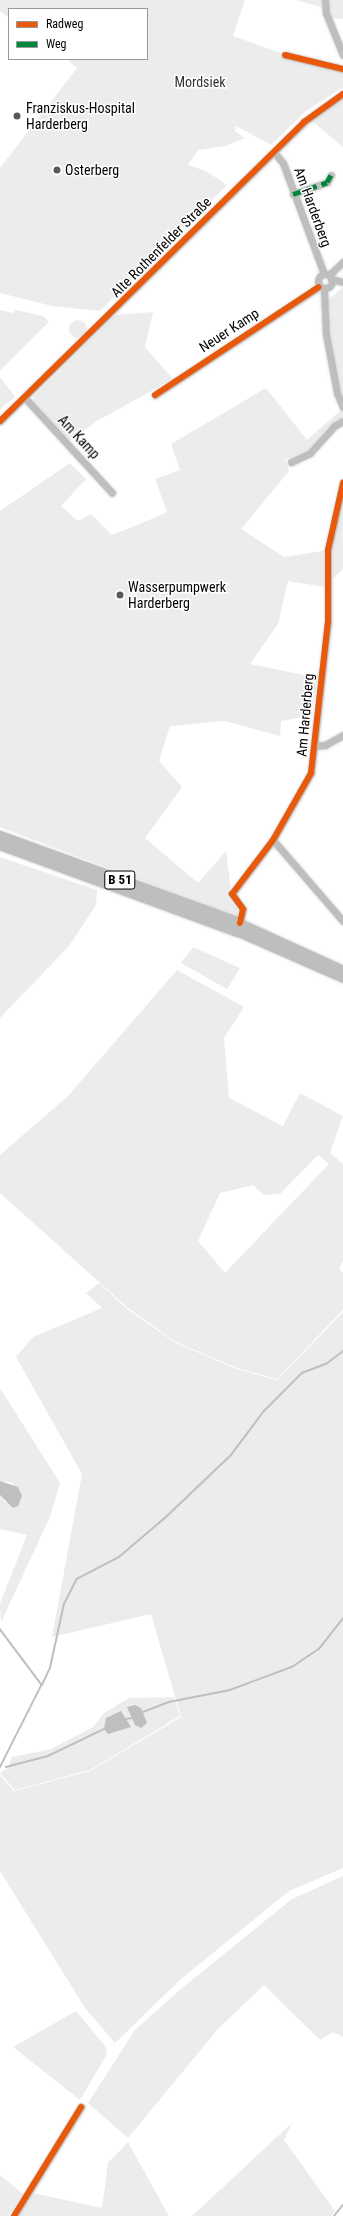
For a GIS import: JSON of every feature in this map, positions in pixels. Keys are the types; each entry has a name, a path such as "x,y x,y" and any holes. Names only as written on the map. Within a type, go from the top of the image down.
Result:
{"highway":[{"name":"B 51","path":"0,836 239,928"},
{"name":"B 51","path":"0,845 239,928"}],"main road":[{"name":"B 51","path":"239,928 343,970"},
{"name":"B 51","path":"239,928 343,978"}],"street":[{"path":"326,0 326,13 343,55"},
{"path":"285,54 343,70"},
{"name":"Alte Rothenfelder Straße","path":"0,421 26,399 304,122 343,94"},
{"name":"Am Harderberg","path":"274,152 283,163 293,194 328,275"},
{"path":"293,194 327,182 331,175"},
{"path":"343,262 328,275 321,288 326,334 337,393 343,407"},
{"path":"328,275 343,282"},
{"name":"Neuer Kamp","path":"155,395 321,288"},
{"name":"Am Kamp","path":"26,399 112,492"},
{"path":"291,462 310,453 334,426 343,421"},
{"name":"Am Harderberg","path":"239,928 243,909 232,894 273,840 311,773 328,622 328,550 343,483"},
{"path":"314,746 325,745 343,735"},
{"path":"273,840 343,921"},
{"path":"14,2216 81,2107"}],"green space":[{"name":"Mordsiek","path":"0,0 245,0 233,36 319,67 343,72 343,87 306,111 271,145 236,126 235,131 245,138 225,146 198,150 188,165 206,171 227,185 100,311 52,306 0,293 0,168 77,68 67,60 148,60 148,8 8,8 8,17 0,11"},
{"path":"296,0 343,0 343,19 331,18 328,2 324,8"},
{"path":"343,98 343,147 311,120"},
{"path":"343,287 343,401 328,334 327,301"},
{"path":"0,310 13,313 16,310 43,316 49,322 0,371"},
{"path":"153,312 145,347 173,379 97,421 68,442 33,403 34,396 115,315"},
{"path":"78,320 84,323 87,329 84,335 78,338 72,335 69,329 72,323"},
{"path":"0,377 15,397 0,409"},
{"path":"266,388 307,440 342,409 343,412 343,417 310,449 285,460 289,471 241,529 284,557 328,550 343,483 343,569 325,587 288,581 278,624 250,664 318,678 311,715 281,721 280,736 225,721 170,726 159,761 182,787 145,838 198,883 226,851 231,890 228,897 240,912 237,917 0,827 0,511 70,463 86,479 61,506 78,521 91,514 112,535 159,516 167,512 155,479 180,470 171,444"},
{"path":"0,857 97,890 96,905 69,946 0,1018"},
{"path":"193,947 240,968 227,989 181,963"},
{"path":"177,970 244,1007 224,1038 229,1098 283,1126 300,1093 343,1116 330,1153 343,1164 343,1261 339,1268 343,1273 343,1310 277,1379 237,1368 176,1342 128,1308 0,1193 0,1155 68,1096","holes":["318,1155 329,1164 225,1273 198,1241 220,1193 253,1185 264,1195 280,1194"]},
{"path":"99,1283 127,1309 176,1343 237,1369 277,1380 343,1312 343,1868 289,1891 181,1979 115,2043 85,2008 0,1871 0,1775 14,1791 90,1771 181,1717 151,1614 52,1637 82,1474 16,1357 33,1337 102,1308 86,1293"},
{"path":"0,1388 60,1483 50,1517 1,1622 0,1604 27,1535 0,1529 0,1495 6,1503 13,1483 0,1481"},
{"path":"174,1697 180,1716 90,1770 15,1790 0,1773 8,1768 12,1757 51,1749 93,1727 104,1713 129,1698"},
{"path":"343,1876 343,2037 333,2032 320,2040 264,1985 218,2029 128,2138 88,2103 135,2030 182,1988 292,1899"},
{"path":"76,2011 105,2046 107,2054 80,2100 13,2047"},
{"path":"292,2123 284,2140 335,2211 331,2216 192,2216"},
{"path":"128,2142 169,2216 19,2216 33,2193 102,2208 108,2163"},
{"path":"0,2175 23,2194 8,2216 0,2216"}],"shaded area":[{"path":"0,1481 18,1487 22,1496 18,1506 13,1508 0,1495"},
{"path":"135,1705 141,1708 147,1723 141,1728 135,1725 127,1707"},
{"path":"121,1711 131,1727 108,1734 104,1729 106,1718"}],"waterway":[{"path":"42,1685 50,1668 64,1604 77,1579 119,1557 166,1517 231,1455 264,1411 302,1373 326,1364 343,1351"},
{"path":"143,1712 169,1702 230,1690 292,1667 319,1649 343,1618"},
{"path":"0,1629 42,1685 0,1768"},
{"path":"126,1719 132,1718"},
{"path":"6,1767 48,1756 104,1729"},
{"path":"334,2216 343,2205"}],"marked path":[{"path":"293,194 327,182 331,175"}],"cycle path":[{"path":"285,55 343,69"},
{"path":"0,421 304,122 343,94"},
{"path":"155,395 319,287"},
{"path":"240,923 243,909 232,894 273,840 311,773 328,622 328,550 343,483"},
{"path":"14,2216 81,2107"}],"place":[{"name":"Franziskus-Hospital Harderberg","path":"17,116"},
{"name":"Osterberg","path":"57,170"},
{"name":"Wasserpumpwerk Harderberg","path":"120,595"}]}
